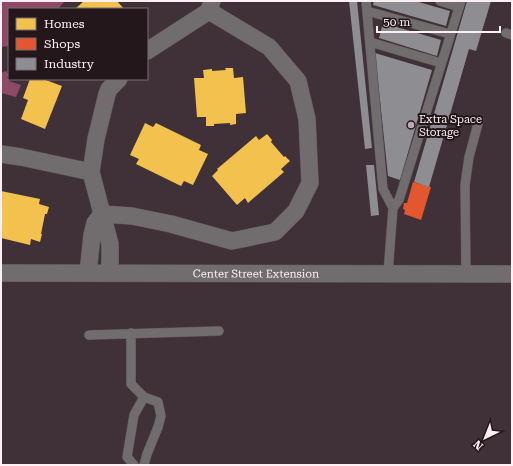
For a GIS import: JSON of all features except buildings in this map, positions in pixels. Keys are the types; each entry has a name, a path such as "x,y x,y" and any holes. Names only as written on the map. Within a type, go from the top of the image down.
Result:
{"street":[{"path":"102,214 132,216 171,224 232,241 275,232 296,211 310,183 307,118 298,81 269,47 210,6 148,50"},
{"path":"110,273 110,244 91,172 96,139 107,94 109,89 118,80"},
{"path":"1,154 91,172"},
{"path":"88,273 95,223 102,214"},
{"name":"Center Street Extension","path":"1,272 512,274"}],"lane":[{"path":"366,1 383,189 393,208 388,273"},
{"path":"393,208 399,200 460,4 440,1"},
{"path":"367,11 450,34"},
{"path":"370,42 441,63"},
{"path":"466,274 465,185 469,157 479,120"},
{"path":"89,335 219,331"},
{"path":"131,333 132,384 144,397 158,402 161,416 144,465"},
{"path":"134,465 127,457 134,415 144,397"}],"shaded area":[{"path":"1,1 65,1 59,8 8,8 8,46 1,47"},
{"path":"6,71 9,81 21,85 16,97 1,93 1,73"}],"place":[{"name":"Extra Space Storage","path":"411,125"}]}
